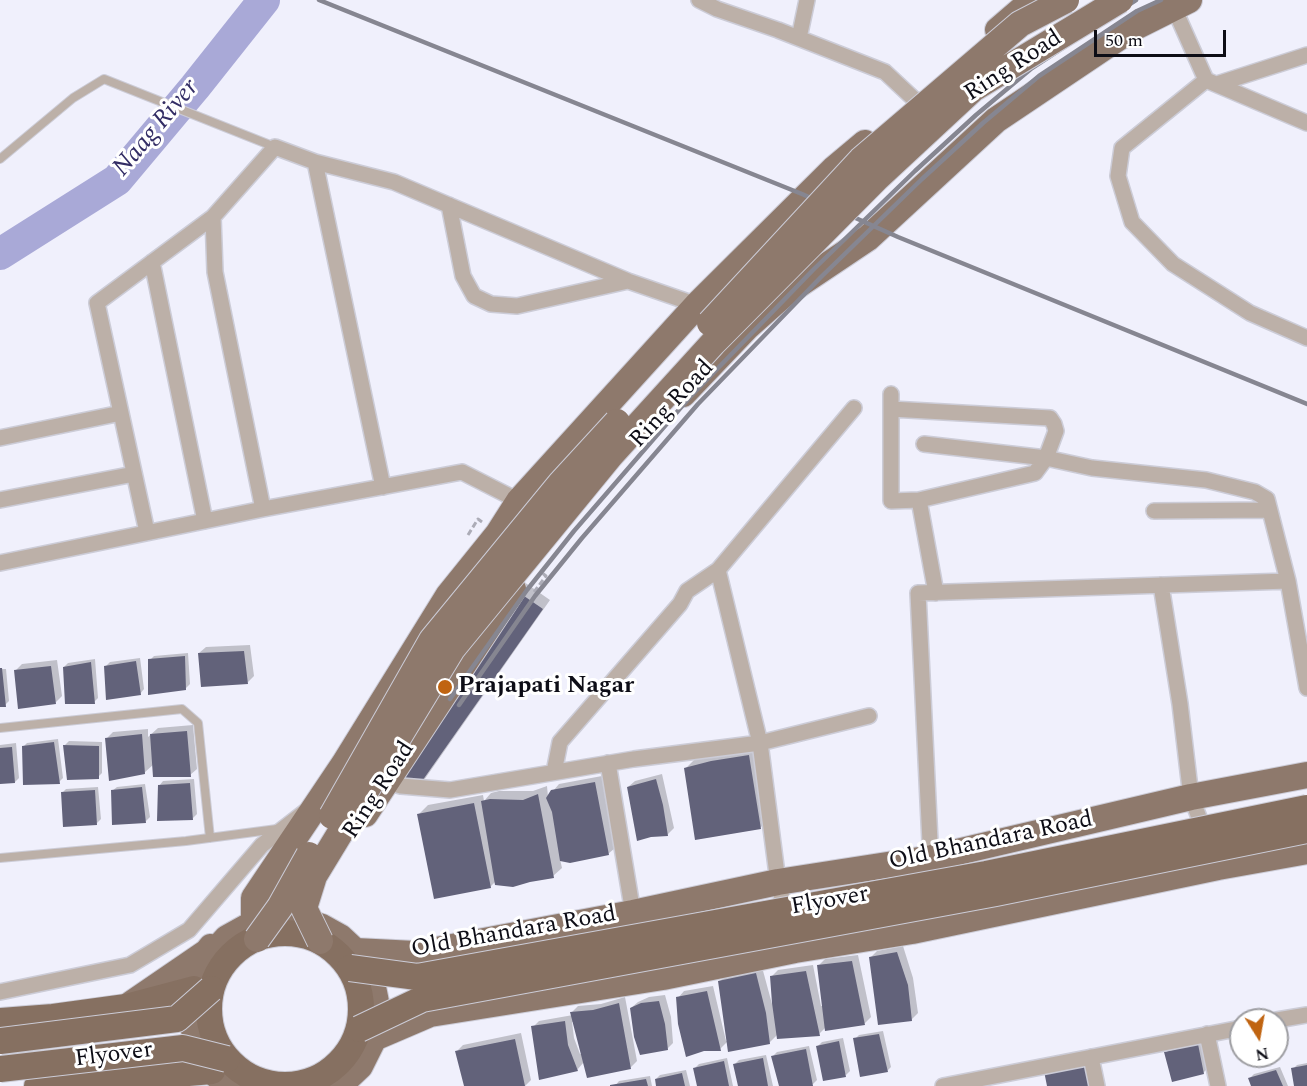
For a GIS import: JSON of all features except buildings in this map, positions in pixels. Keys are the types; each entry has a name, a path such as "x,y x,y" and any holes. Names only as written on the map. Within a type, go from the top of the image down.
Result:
{"highway":[{"name":"Flyover","path":"0,1041 177,1019 255,931 321,934 337,953 417,977 986,874 1307,808"},
{"name":"Flyover","path":"0,1069 183,1048 223,1072 242,1072 260,1084 283,1086 306,1082 331,1082 352,1046 366,1033 422,999 985,895 1307,830"},
{"name":"Flyover","path":"352,959 366,1033"},
{"name":"Flyover","path":"203,989 223,1072"},
{"path":"0,1021 126,1007 203,989"},
{"path":"37,1086 223,1072"}],"main road":[{"path":"126,1007 207,952 254,898 320,801 447,596 498,534 519,501 698,305 834,169 915,100 1053,1"},
{"name":"Ring Road","path":"255,931 280,907 432,640 561,483 861,160 1020,24 1053,1"},
{"name":"Ring Road","path":"321,934 312,902 351,834 530,562 574,509 747,327 783,295 868,237 996,120 1133,28 1178,2"},
{"path":"1111,3 1133,28"},
{"name":"Ring Road","path":"321,934 304,908 314,876 452,649 611,455 729,327 876,179 973,89 1111,3"},
{"name":"Old Bhandara Road","path":"352,959 415,954 633,913 778,882 932,858 1191,797 1307,775"},
{"path":"366,1033 430,1014 663,977 795,950 912,931 1218,867 1307,851"},
{"path":"254,898 255,931"}],"street":[{"path":"699,0 717,9 885,72 915,100"},
{"path":"799,38 807,0"},
{"path":"1178,2 1211,82 1307,123"},
{"path":"1307,56 1211,82 1122,148 1118,176 1132,222 1173,264 1250,313 1307,338"},
{"path":"147,532 97,303 213,217 275,147 315,162 394,182 628,281 698,305 747,327"},
{"path":"315,162 383,487"},
{"path":"449,205 463,276 474,296 491,304 517,306 628,281"},
{"path":"213,217 215,272 263,509"},
{"path":"152,262 205,521"},
{"path":"891,401 1050,418 1056,430 1046,458 1035,473 919,500 891,501 891,401"},
{"path":"554,772 560,742 680,604 687,591 718,570 854,408"},
{"path":"0,438 121,413"},
{"path":"924,444 1046,458 1092,468 1206,480 1255,492 1267,499 1288,581 1307,688"},
{"path":"0,562 462,472 519,501"},
{"path":"0,500 134,474"},
{"path":"919,500 936,593"},
{"path":"1154,511 1270,510"},
{"path":"718,570 760,743 778,882 795,950"},
{"path":"944,924 929,882 932,858 918,593 1288,581"},
{"path":"1161,585 1180,704 1191,797 1218,867"},
{"path":"387,782 401,786 450,790 608,763 760,743 869,716"},
{"path":"608,763 633,913"},
{"path":"0,992 130,965 189,930 262,845 281,828 320,801"},
{"path":"1289,1018 1307,1014"},
{"path":"943,1086 975,1083 1091,1057 1229,1030"},
{"path":"1207,1034 1218,1086"},
{"path":"1091,1057 1097,1086"}],"lane":[{"path":"0,159 73,98 104,79 275,147"},
{"path":"0,728 182,709 198,723 210,838"},
{"path":"0,858 210,838 281,828"}],"waterway":[{"name":"Naag River","path":"0,254 117,180 264,0"}],"railway":[{"path":"319,0 802,194 898,237 1307,404"},
{"path":"450,699 527,590 574,531 690,397 813,270 915,171 1032,68 1136,0"},
{"path":"459,705 535,596 582,538 698,404 821,277 922,179 1039,76 1137,11 1161,0"}],"place":[{"name":"Prajapati Nagar","path":"445,687"}]}
